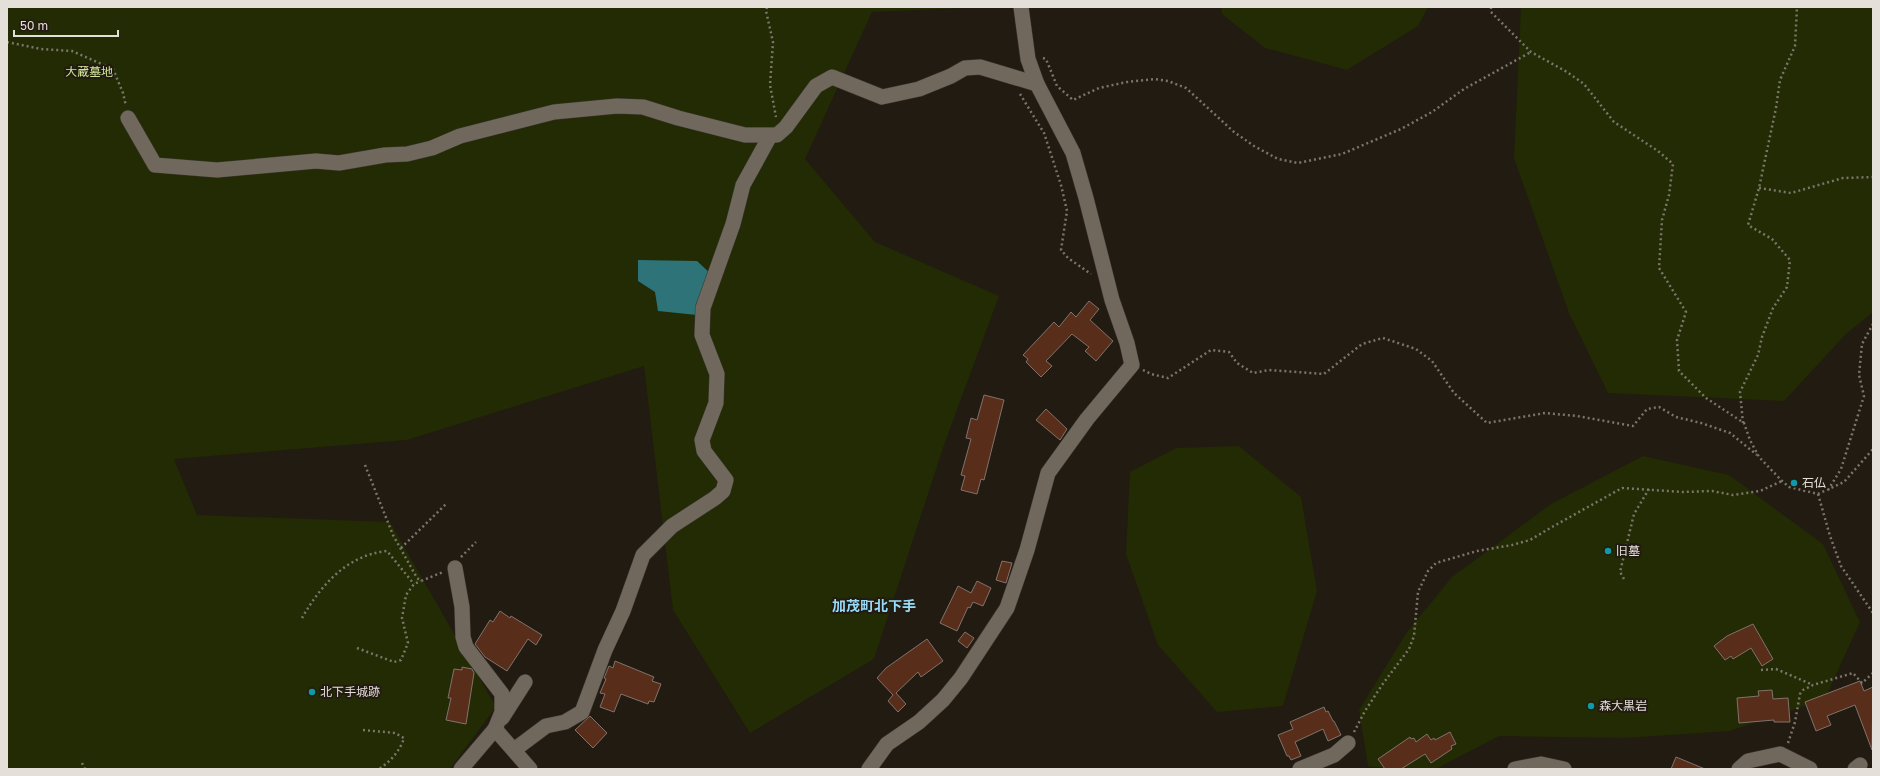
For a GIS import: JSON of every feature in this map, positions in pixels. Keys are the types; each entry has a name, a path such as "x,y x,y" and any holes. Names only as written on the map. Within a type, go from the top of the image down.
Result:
{"street":[{"path":"869,769 887,744 919,722 943,700 961,678 1007,608 1024,558 1048,473 1087,419 1132,365 1127,343 1109,288 1073,153 1037,84 1028,59 1021,7"},
{"path":"128,118 155,165 217,170 316,162 339,163 385,155 407,154 432,148 460,136 554,112 617,106 643,107 718,129 745,135 777,135 786,127 816,86 832,77 882,97 919,89 951,76 965,68 980,67 1037,84"},
{"path":"514,750 546,726 565,722 582,712 604,650 624,611 643,554 672,526 715,498 723,491 726,480 704,451 702,440 716,403 717,374 702,335 703,308 733,224 743,184 770,136"},
{"path":"455,568 462,607 463,637 466,647 502,694 502,712 495,729"},
{"path":"461,769 495,729 525,682"},
{"path":"495,729 530,769"},
{"path":"1300,769 1334,755 1348,743"},
{"path":"1739,769 1748,761 1780,754 1810,769"},
{"path":"1515,769 1541,764 1564,769"}],"path":[{"path":"768,7 766,11 773,42 770,85 776,118 770,136"},
{"path":"1490,7 1491,12 1531,52 1567,72 1584,84 1614,122 1658,151 1673,164 1669,195 1662,220 1659,268 1686,312 1677,340 1679,371 1706,398 1744,423"},
{"path":"1759,457 1750,440 1744,423 1740,392 1758,355 1762,337 1773,308 1787,287 1790,260 1772,239 1748,225 1776,108 1780,80 1795,46 1797,7"},
{"path":"7,42 41,49 72,51 113,69 123,93 128,118"},
{"path":"1028,51 1046,59 1057,86 1073,100 1099,88 1127,82 1155,79 1168,81 1186,88 1234,132 1254,146 1278,159 1298,163 1342,154 1401,130 1432,112 1464,89 1531,52"},
{"path":"1012,77 1025,103 1044,133 1061,185 1066,211 1061,250 1068,258 1109,288"},
{"path":"1758,188 1791,193 1843,178 1873,176"},
{"path":"1828,490 1841,468 1864,396 1859,375 1862,344 1873,324"},
{"path":"1132,365 1151,374 1168,378 1211,350 1230,352 1237,363 1253,373 1268,370 1324,374 1362,344 1383,338 1416,349 1432,361 1454,393 1487,423 1545,413 1577,416 1633,426 1647,409 1659,408 1676,417 1701,423 1730,433 1759,457 1789,487 1818,494 1844,482 1873,449"},
{"path":"365,465 393,535 417,578 421,581"},
{"path":"1348,743 1365,711 1382,684 1409,649 1414,636 1418,592 1428,572 1436,563 1477,551 1530,540 1622,488 1683,492 1712,491 1733,495 1760,491 1782,481"},
{"path":"1624,579 1620,572 1621,562 1629,540 1634,514 1650,489"},
{"path":"1818,494 1830,536 1841,566 1873,613"},
{"path":"401,548 447,503"},
{"path":"357,648 394,662 401,660 408,643 402,618 406,595 414,584 455,568 460,558 476,542"},
{"path":"302,618 327,582 352,563 373,552 387,551 414,584"},
{"path":"1761,670 1776,669 1813,685"},
{"path":"1780,754 1788,744 1795,722 1800,694 1813,685 1853,673 1862,683 1873,673"},
{"path":"363,730 395,733 404,738 401,746 386,764 379,769"},
{"path":"82,763 85,769"}],"green space":[{"name":"大蔵墓地","path":"7,7 987,7 872,12 805,159 875,242 999,296 944,445 874,659 750,733 673,610 644,366 407,440 174,459 197,515 390,522 496,707 450,769 7,769"},
{"path":"1221,7 1428,7 1418,26 1347,70 1265,48 1222,14"},
{"path":"1521,7 1873,7 1873,312 1846,334 1784,401 1608,393 1569,313 1514,158"},
{"path":"1239,446 1301,497 1317,591 1283,706 1217,712 1158,645 1126,554 1130,472 1176,448"},
{"path":"1643,456 1729,475 1823,544 1860,622 1825,699 1729,731 1625,738 1499,736 1436,769 1392,769 1368,766 1359,710 1407,632 1452,577 1551,504"}],"water":[{"path":"638,260 697,261 712,275 697,315 658,311 655,292 638,281"}],"building":[{"path":"1089,301 1099,309 1090,320 1113,341 1096,361 1085,351 1089,347 1072,334 1046,361 1052,366 1041,377 1026,362 1028,359 1023,355 1054,322 1059,327 1071,312 1076,317"},
{"path":"984,395 1004,400 984,480 981,479 977,494 961,490 965,476 961,475 971,439 966,438 971,418 977,420"},
{"path":"1046,409 1067,429 1060,440 1036,420"},
{"path":"1002,561 1012,563 1006,583 996,580"},
{"path":"977,581 991,588 983,606 973,602 970,608 968,607 957,631 940,623 958,586 971,593"},
{"path":"500,611 542,635 536,645 528,639 507,671 485,657 475,644 490,620 493,622"},
{"path":"1753,624 1773,659 1762,666 1751,648 1733,659 1731,656 1725,660 1714,646 1727,636"},
{"path":"965,632 974,638 967,648 958,641"},
{"path":"927,639 943,661 921,677 918,672 896,693 906,704 898,712 888,701 893,695 877,678 886,668"},
{"path":"615,661 654,677 652,681 661,684 654,702 649,701 648,704 621,694 614,712 600,707 605,694 600,693 606,679 604,678 609,666 613,668"},
{"path":"462,667 472,669 474,673 466,724 446,720 451,698 448,698 454,669 462,670"},
{"path":"1860,681 1864,691 1873,687 1872,750 1855,705 1827,716 1831,725 1816,731 1805,702"},
{"path":"1772,690 1773,699 1788,698 1790,722 1774,722 1774,720 1739,723 1737,698 1759,696 1758,691"},
{"path":"1324,707 1326,712 1328,711 1341,735 1328,741 1323,729 1295,742 1301,756 1291,760 1289,756 1287,756 1278,735 1293,729 1290,722"},
{"path":"590,716 607,733 593,748 575,730"},
{"path":"1450,732 1456,744 1451,746 1452,749 1431,763 1425,754 1401,769 1385,769 1378,759 1410,737 1411,739 1414,738 1416,742 1427,734 1431,740 1434,738 1435,740"},
{"path":"1676,757 1705,769 1671,769"}],"place":[{"name":"石仏","path":"1794,483"},
{"name":"旧墓","path":"1608,551"},
{"name":"北下手城跡","path":"312,692"},
{"name":"森大黒岩","path":"1591,706"}],"district":[{"name":"加茂町北下手","path":"874,606"}]}
